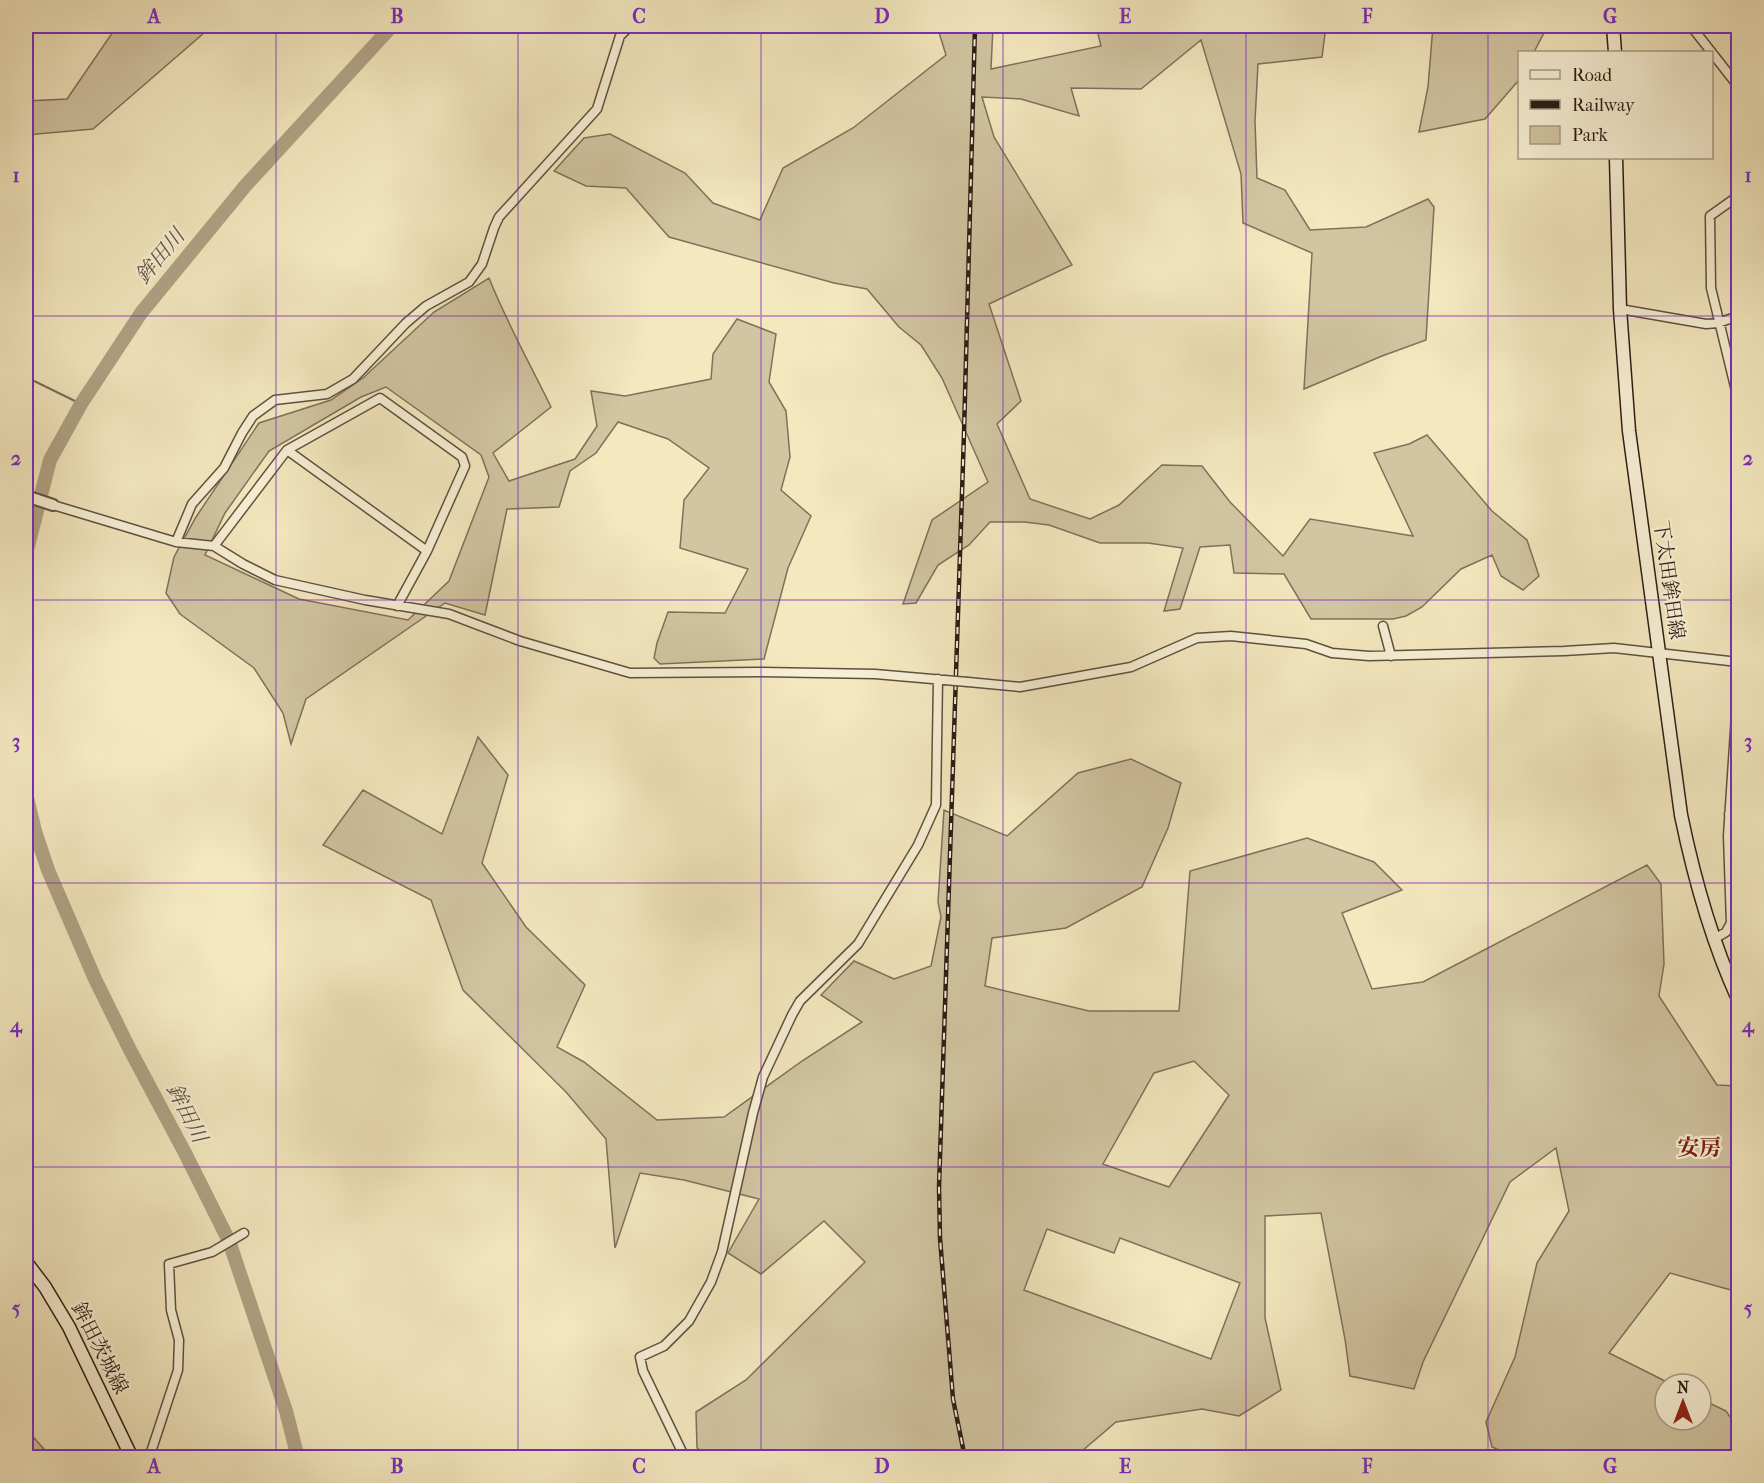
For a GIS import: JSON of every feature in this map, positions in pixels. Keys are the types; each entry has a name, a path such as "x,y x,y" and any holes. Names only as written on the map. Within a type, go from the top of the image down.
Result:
{"main road":[{"path":"1613,26 1615,51"},
{"name":"下太田鉾田線","path":"1616,159 1620,309 1629,431 1681,815 1690,858 1714,939 1734,978 1738,999"},
{"name":"鉾田茨城線","path":"26,1262 45,1287 69,1327 132,1458"}],"street":[{"path":"176,542 192,504 224,468 253,416 275,400 327,394 353,379 406,323 426,306 469,282 482,264 500,217 597,109 620,36 630,26"},
{"path":"1691,26 1711,51"},
{"path":"1713,54 1738,86"},
{"path":"1738,196 1710,216 1711,288 1738,399"},
{"path":"1620,309 1706,324 1719,324 1738,316"},
{"path":"214,546 287,450 381,398 462,457 465,466 427,551 397,606"},
{"path":"287,450 427,551"},
{"path":"26,497 176,542 214,546 275,580 397,606 449,614 520,641 630,673 875,674 1020,687 1131,667 1197,638 1231,636 1306,644 1332,653 1391,656 1614,648 1738,662"},
{"path":"1383,626 1391,656"},
{"path":"685,1458 643,1371 640,1357 664,1347 699,1306 711,1282 722,1251 763,1077 792,1015 800,1001 858,944 918,845 936,805 941,679"},
{"path":"1714,939 1735,923 1728,836 1734,815 1738,685"},
{"path":"149,1458 179,1363 179,1340 171,1310 169,1264 212,1252 244,1233"}],"green space":[{"path":"117,26 212,26 93,129 26,135 26,101 67,99"},
{"path":"937,26 993,26 991,69 1101,46 1096,26 1326,26 1322,57 1258,64 1255,121 1257,178 1285,190 1310,230 1366,227 1428,199 1434,207 1426,340 1304,389 1312,253 1243,223 1241,174 1201,40 1141,89 1071,88 1079,116 1021,99 982,97 994,137 1072,265 989,304 1021,401 997,424 1030,499 1090,519 1119,505 1162,465 1202,466 1230,502 1283,556 1310,519 1413,536 1374,453 1409,444 1427,435 1492,511 1527,540 1539,576 1523,590 1501,576 1492,555 1461,569 1422,607 1406,616 1393,619 1311,619 1284,574 1234,573 1230,545 1200,547 1180,609 1164,611 1183,548 1148,543 1100,543 1049,525 990,522 969,545 938,565 916,603 903,604 932,520 988,482 942,378 921,345 899,327 867,289 834,283 669,237 626,188 586,186 554,171 584,138 610,134 685,173 713,203 760,220 783,168 853,128 946,55"},
{"path":"1433,26 1551,26 1545,31 1535,51 1518,51 1518,81 1485,119 1419,132 1428,87"},
{"path":"489,278 551,407 493,453 509,481 575,459 597,426 591,391 625,396 711,379 713,354 737,319 776,334 769,382 786,411 790,457 781,490 811,516 788,568 764,659 660,664 654,658 668,612 725,613 748,569 680,548 684,500 709,468 668,439 618,422 596,453 570,471 559,507 507,509 485,615 445,603 306,699 291,744 283,713 254,668 180,614 166,593 174,557 196,517 259,423 331,400 363,378 434,312","holes":["386,387 481,455 489,477 449,581 408,620 299,599 205,555 225,513 269,451 361,397"]},
{"path":"478,737 508,775 482,863 526,927 585,985 557,1047 584,1062 657,1120 724,1117 802,1061 862,1022 821,995 854,961 894,979 931,966 941,917 938,902 944,810 1007,836 1078,773 1131,759 1181,783 1168,828 1142,887 1066,928 992,938 985,986 1089,1011 1179,1011 1190,871 1307,838 1374,862 1402,890 1342,913 1372,989 1423,982 1647,865 1661,884 1664,964 1659,996 1717,1085 1738,1086 1738,1123 1735,1126 1732,1180 1738,1196 1738,1292 1670,1273 1609,1353 1653,1375 1653,1432 1713,1432 1713,1405 1726,1411 1738,1428 1738,1457 1693,1457 1678,1450 1670,1458 1518,1458 1492,1447 1486,1422 1515,1357 1537,1263 1569,1211 1556,1148 1510,1182 1423,1362 1414,1389 1350,1376 1321,1213 1265,1216 1265,1318 1281,1390 1239,1416 1202,1409 1116,1422 1075,1457 708,1457 697,1448 696,1412 746,1380 865,1262 824,1221 761,1274 728,1253 759,1199 684,1180 640,1173 615,1248 606,1139 566,1092 463,990 431,900 323,845 363,790 442,834","holes":["1194,1061 1229,1095 1169,1187 1103,1164 1154,1073","1047,1229 1114,1253 1120,1238 1240,1283 1211,1359 1024,1290"]},
{"path":"26,1416 28,1431 51,1457 26,1457"}],"waterway":[{"name":"鉾田川","path":"26,554 50,460 81,404 141,313 246,185 392,26"},
{"path":"26,377 81,404"},
{"name":"鉾田川","path":"26,793 48,870 95,979 229,1241 286,1411 298,1458"}],"railway":[{"path":"965,1458 953,1399 940,1238 939,1187 975,26"}],"district":[{"name":"安房","path":"1699,1148"}]}
